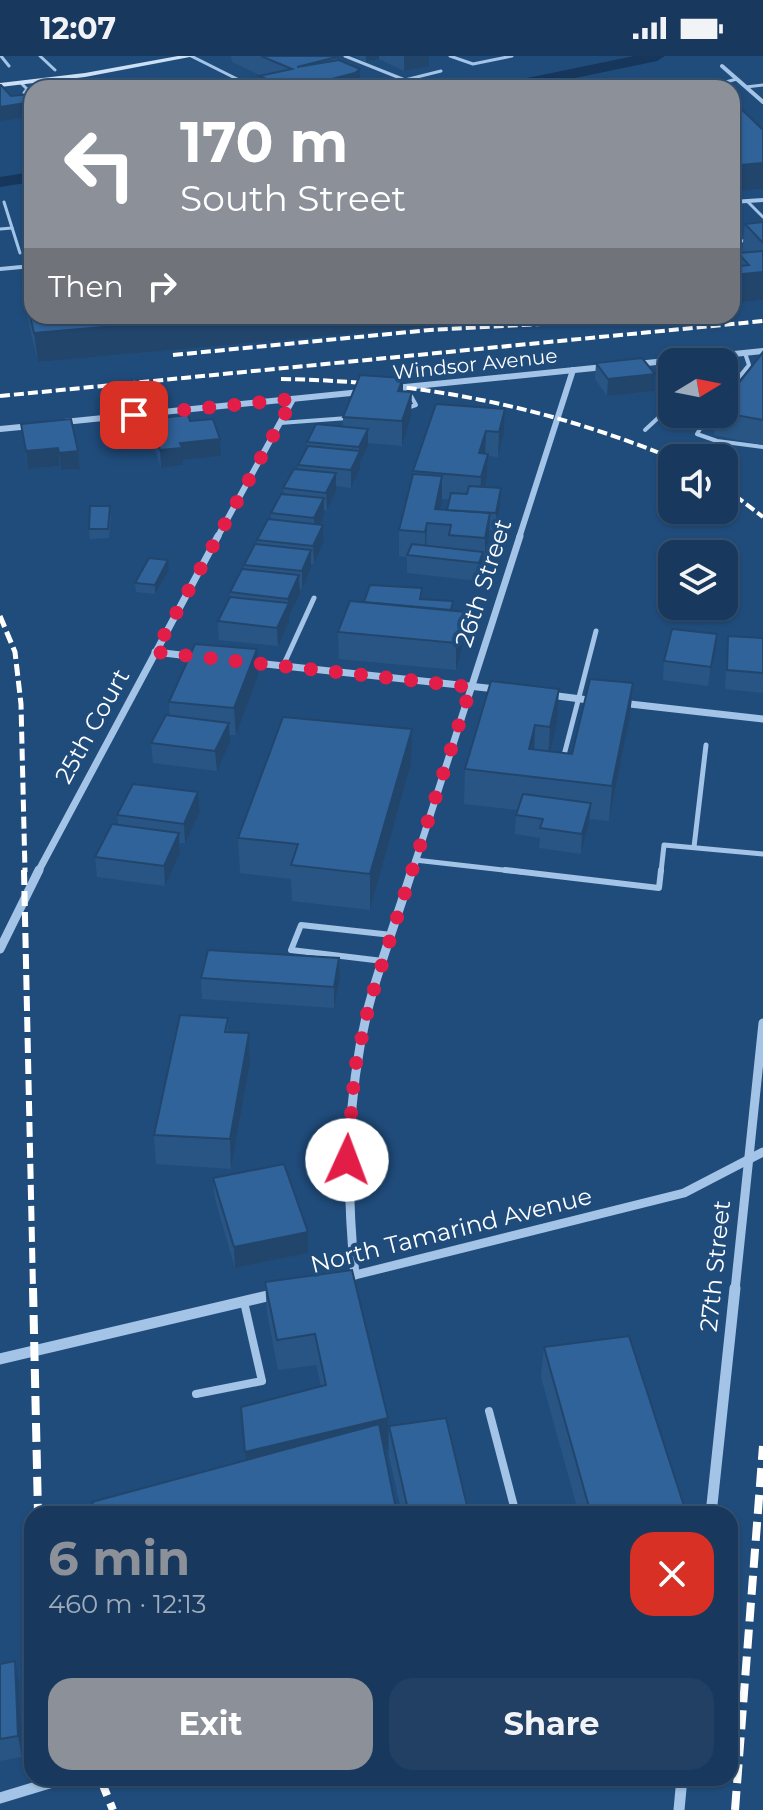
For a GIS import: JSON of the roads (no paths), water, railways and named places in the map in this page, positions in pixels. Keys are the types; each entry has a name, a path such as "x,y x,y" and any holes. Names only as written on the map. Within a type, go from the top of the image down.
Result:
{"main road":[{"path":"32,80 143,56"},
{"path":"0,77 55,74 191,56"},
{"path":"0,85 24,82"}],"street":[{"path":"722,66 737,79"},
{"path":"740,82 763,102"},
{"path":"740,201 763,200"},
{"path":"0,269 24,267"},
{"path":"738,354 763,351"},
{"path":"629,365 658,363"},
{"name":"Windsor Avenue","path":"385,389 614,366"},
{"name":"26th Street","path":"355,1275 348,1209 347,1136 355,1068 383,961 573,370"},
{"name":"Windsor Avenue","path":"57,423 369,391"},
{"name":"25th Court","path":"0,949 26,903 77,795 293,399"},
{"path":"0,429 43,424"},
{"path":"155,652 212,658"},
{"path":"241,661 507,691"},
{"path":"535,694 763,719"},
{"name":"27th Street","path":"712,1506 763,1023"},
{"name":"North Tamarind Avenue","path":"341,1278 684,1193 763,1152"},
{"name":"North Tamarind Avenue","path":"0,1359 286,1292"},
{"path":"0,1798 40,1786"},
{"path":"679,1810 681,1786"}],"lane":[{"path":"1,56 9,66"},
{"path":"41,57 51,56"},
{"path":"191,56 239,80"},
{"path":"345,56 405,80 441,71"},
{"path":"450,56 473,64 512,56"},
{"path":"41,57 59,80"},
{"path":"341,74 352,80"},
{"path":"21,83 24,86"},
{"path":"746,87 763,85"},
{"path":"747,201 763,217"},
{"path":"4,202 20,253"},
{"path":"0,229 12,228"},
{"path":"740,241 763,239"},
{"path":"738,378 749,365 745,353"},
{"path":"400,388 411,396 416,405 400,410"},
{"path":"280,423 353,417"},
{"path":"645,430 658,418"},
{"path":"701,428 697,434 717,441 763,447"},
{"path":"283,666 314,598"},
{"path":"561,766 596,631"},
{"path":"694,847 706,745"},
{"path":"415,860 659,888 664,845 763,854"},
{"path":"383,961 291,950 301,925 392,935"},
{"path":"196,1394 262,1381 244,1302"},
{"path":"489,1411 514,1506"}],"waterway":[{"path":"542,80 657,56"},
{"path":"0,182 24,178"}],"railway":[{"path":"740,323 763,321"},
{"path":"173,355 430,330 542,324"},
{"path":"0,396 732,324"},
{"path":"281,379 382,385 480,400 577,424 658,453"},
{"path":"738,498 763,517"},
{"path":"0,616 15,652 21,704 25,872"},
{"path":"24,870 33,1290"},
{"path":"33,1288 38,1506"},
{"path":"738,1771 763,1446"},
{"path":"103,1786 113,1810"},
{"path":"735,1810 737,1786"}]}
